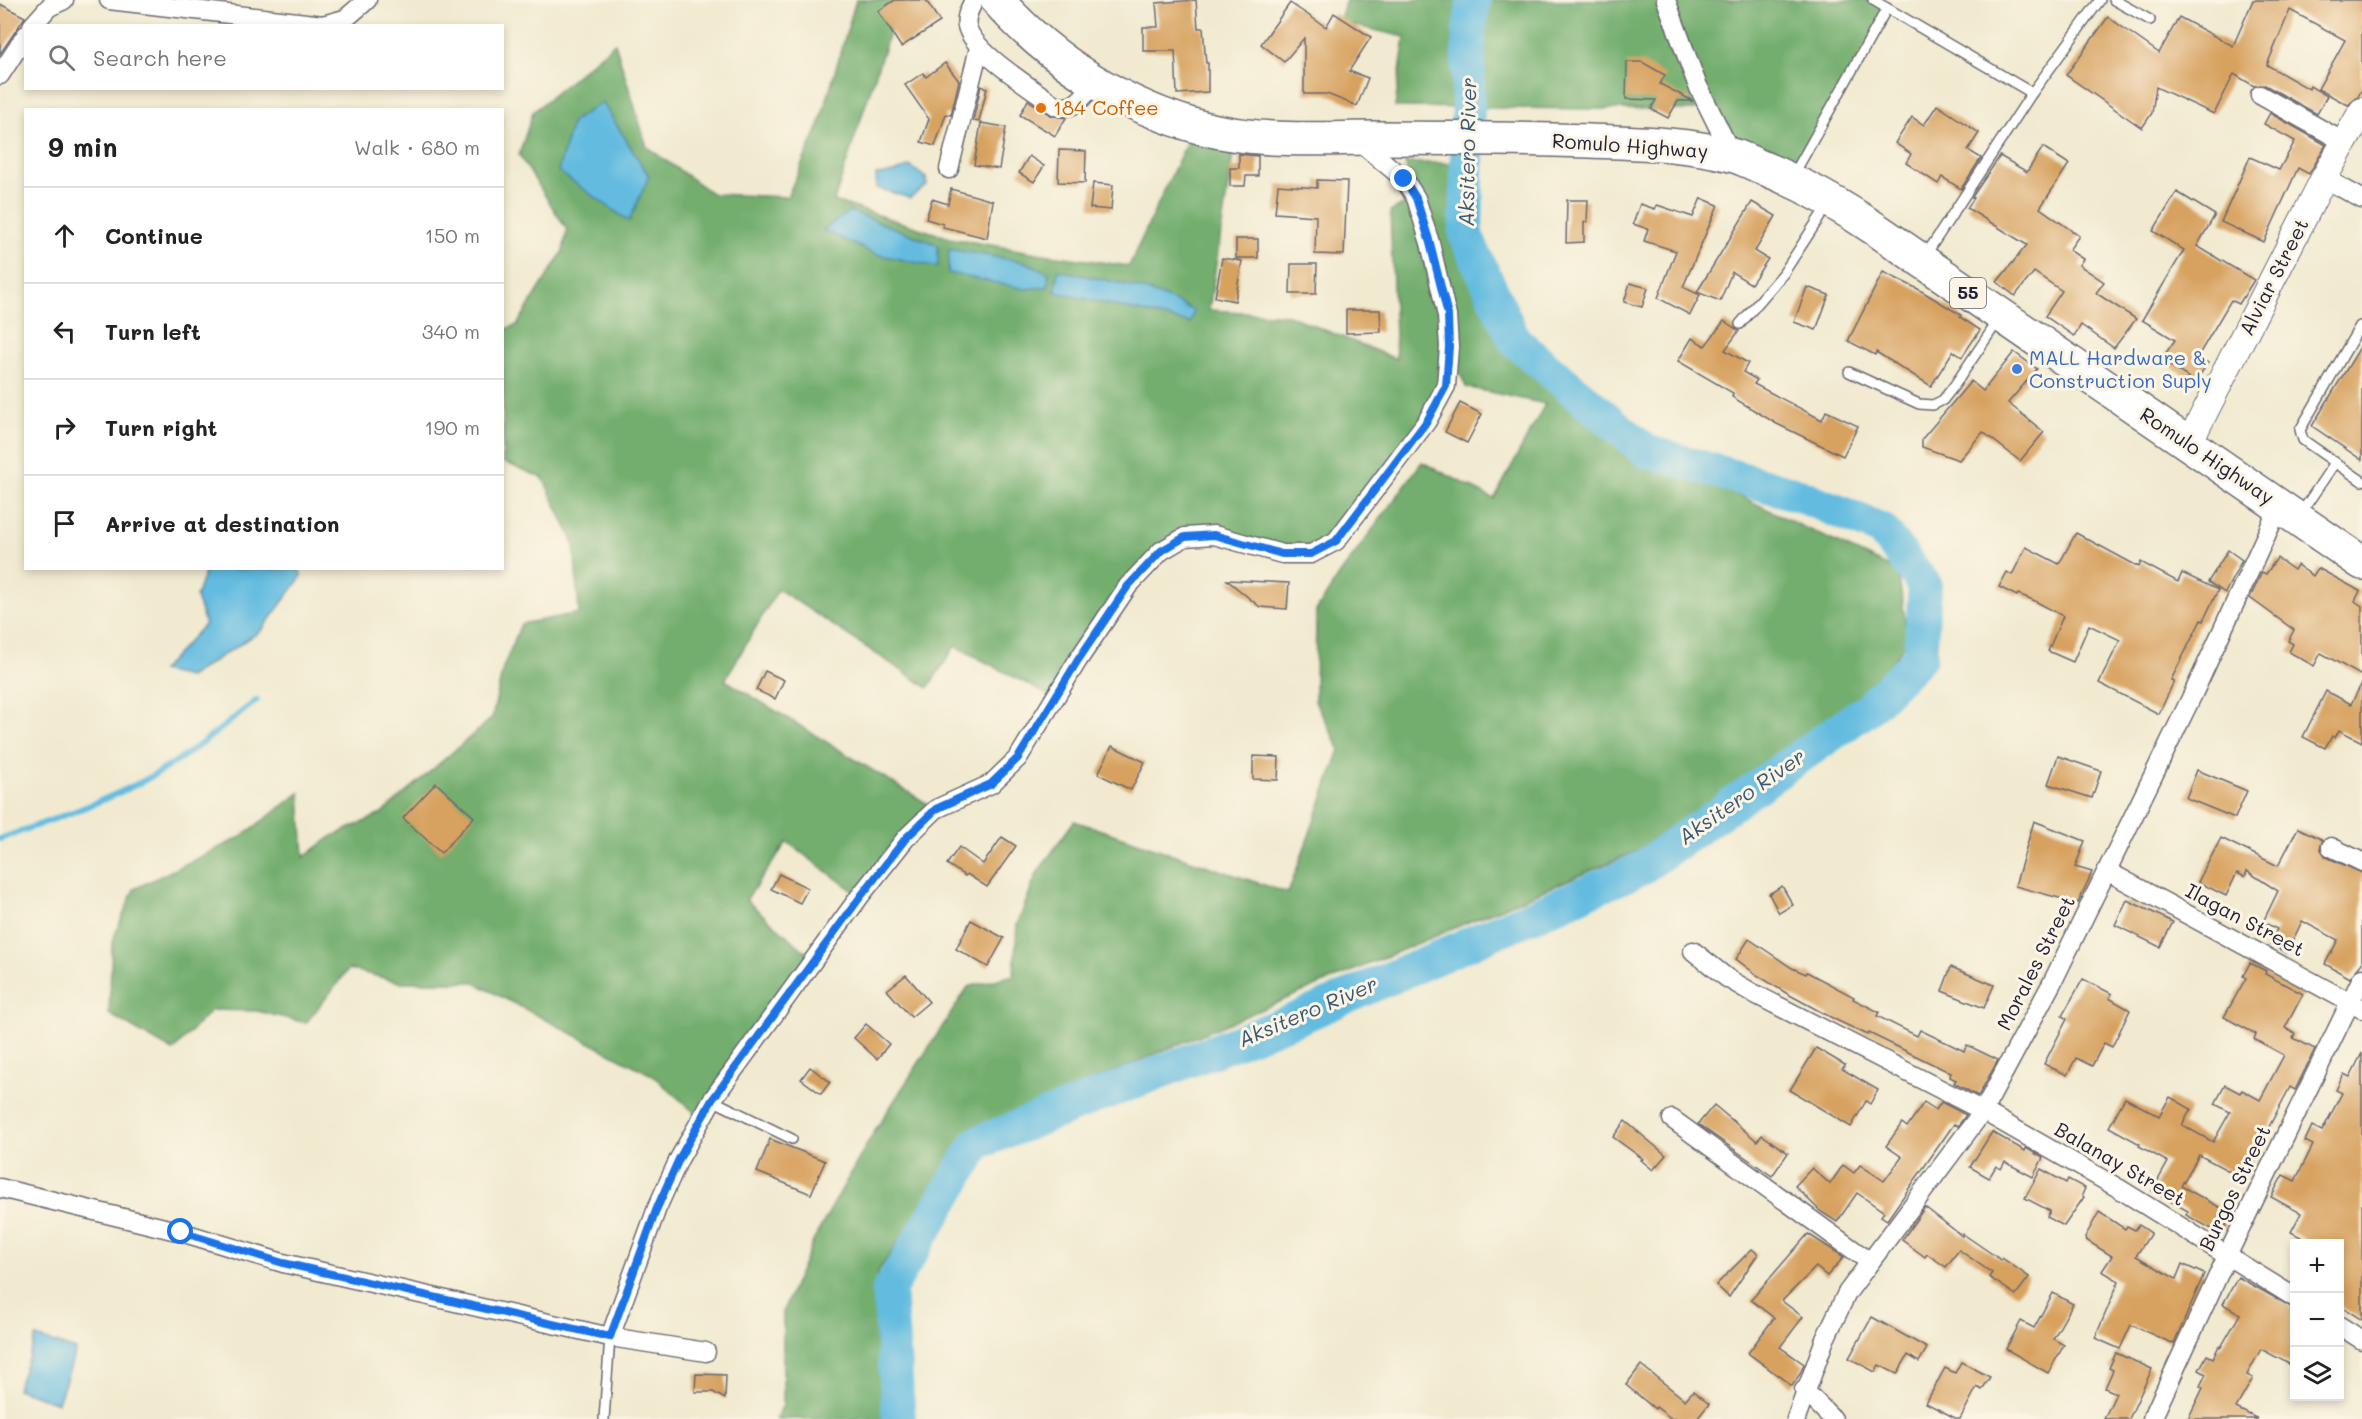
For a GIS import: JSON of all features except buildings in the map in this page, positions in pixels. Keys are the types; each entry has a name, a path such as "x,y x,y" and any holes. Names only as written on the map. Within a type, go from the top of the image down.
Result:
{"highway":[{"name":"Romulo Highway","path":"997,0 1047,49 1096,82 1147,108 1203,128 1253,137 1529,139 1645,143 1732,155 1791,179 1831,199 2362,563"}],"street":[{"path":"34,24 49,7 64,0"},
{"path":"109,0 307,24"},
{"path":"329,24 345,19 368,0"},
{"path":"974,0 966,15 967,27 979,48 1056,106 1065,108 1076,104 1096,82"},
{"path":"1666,0 1697,84 1732,155"},
{"path":"0,75 24,38"},
{"path":"949,169 979,48"},
{"path":"2260,95 2344,142"},
{"name":"Alviar Street","path":"2188,445 2324,178 2362,111"},
{"path":"610,1337 657,1208 679,1159 712,1100 906,838 936,809 991,784 1018,758 1078,660 1128,586 1161,551 1185,537 1214,535 1282,554 1311,554 1336,541 1427,421 1446,386 1449,347 1448,315 1416,198 1404,179 1365,138"},
{"path":"2324,178 2362,199"},
{"name":"Morales Street","path":"1796,1419 1804,1390 1834,1316 1847,1293 1983,1111 2052,983 2193,694 2289,511"},
{"path":"2331,847 2362,862"},
{"name":"Ilagan Street","path":"2107,872 2356,1005"},
{"name":"Balanay Street","path":"1693,951 1727,978 1751,992 1983,1111 2118,1188 2290,1294"},
{"name":"Burgos Street","path":"2152,1419 2228,1254 2356,1005 2362,978"},
{"path":"1672,1119 1870,1262"},
{"path":"0,1188 181,1232 283,1263 610,1337 706,1352"},
{"path":"2344,1329 2362,1340"},
{"path":"1804,1390 1833,1419"}],"lane":[{"path":"1873,0 2032,93"},
{"path":"1922,261 2032,93 2100,0"},
{"path":"2114,0 2150,20"},
{"path":"1791,179 1887,8"},
{"path":"1740,324 1782,274 1831,199"},
{"path":"1849,372 1920,404 1933,405 1943,400 1954,386 2002,316"},
{"path":"2360,326 2300,430 2303,440 2334,464 2362,481"},
{"path":"2289,511 2334,464"},
{"path":"712,1100 792,1139"},
{"path":"604,1419 610,1337"}],"green space":[{"path":"856,0 900,0 834,201 950,238 1129,266 1191,133 1235,141 1209,310 1288,315 1396,359 1390,212 1416,198 1405,163 1460,163 1466,236 1515,341 1637,444 1797,524 1898,571 1908,641 1865,696 1637,851 973,1131 878,1272 888,1419 775,1419 783,1406 783,1311 815,1237 874,1132 968,987 1014,975 1017,925 1037,873 1074,821 1288,893 1340,750 1315,701 1316,611 1340,574 1422,462 1494,499 1545,404 1466,387 1450,349 1427,421 1316,551 1214,535 1161,551 1054,698 955,646 928,688 778,589 725,680 936,809 860,896 787,842 746,900 814,959 695,1130 694,1112 652,1075 473,982 399,982 349,969 306,1023 257,1011 211,1010 173,1051 109,1014 112,942 134,889 239,838 300,793 304,857 331,837 381,814 492,718 503,668 521,624 579,613 574,543 543,478 504,462 504,330 517,325 563,251 567,230 519,155 533,112 615,43 647,147 713,194 787,197 819,126"},
{"path":"1346,0 1871,0 1887,8 1799,164 1721,132 1689,65 1696,110 1395,107 1405,37 1339,22"}],"water":[{"path":"602,102 649,176 629,221 558,171 572,122"},
{"path":"910,166 926,178 927,185 910,198 876,188 876,175 893,173"},
{"path":"850,211 938,245 938,267 875,254 823,230"},
{"path":"949,249 1025,262 1049,273 1048,287 1025,289 948,273"},
{"path":"1058,270 1128,285 1162,296 1194,311 1190,323 1055,292"},
{"path":"206,570 299,570 302,576 261,631 189,677 161,671 205,624 196,597"},
{"path":"36,1337 76,1350 58,1403 17,1389"}],"waterway":[{"name":"Aksitero River","path":"899,1419 889,1290 977,1143 1296,1019 1640,869 1868,709 1920,657 1925,585 1882,530 1799,495 1646,451 1515,341 1466,236 1469,30 1474,0"},
{"path":"0,839 128,789 160,772 189,753 257,700"}],"place":[{"name":"184 Coffee","path":"1041,108"},
{"name":"MALL Hardware & Construction Suply","path":"2017,369"}],"route":[{"path":"181,1232 283,1263 610,1337 657,1208 679,1159 712,1100 906,838 936,809 991,784 1018,758 1078,660 1128,586 1161,551 1185,537 1214,535 1282,554 1311,554 1336,541 1427,421 1446,386 1449,347 1448,315 1416,198 1404,179"}]}
